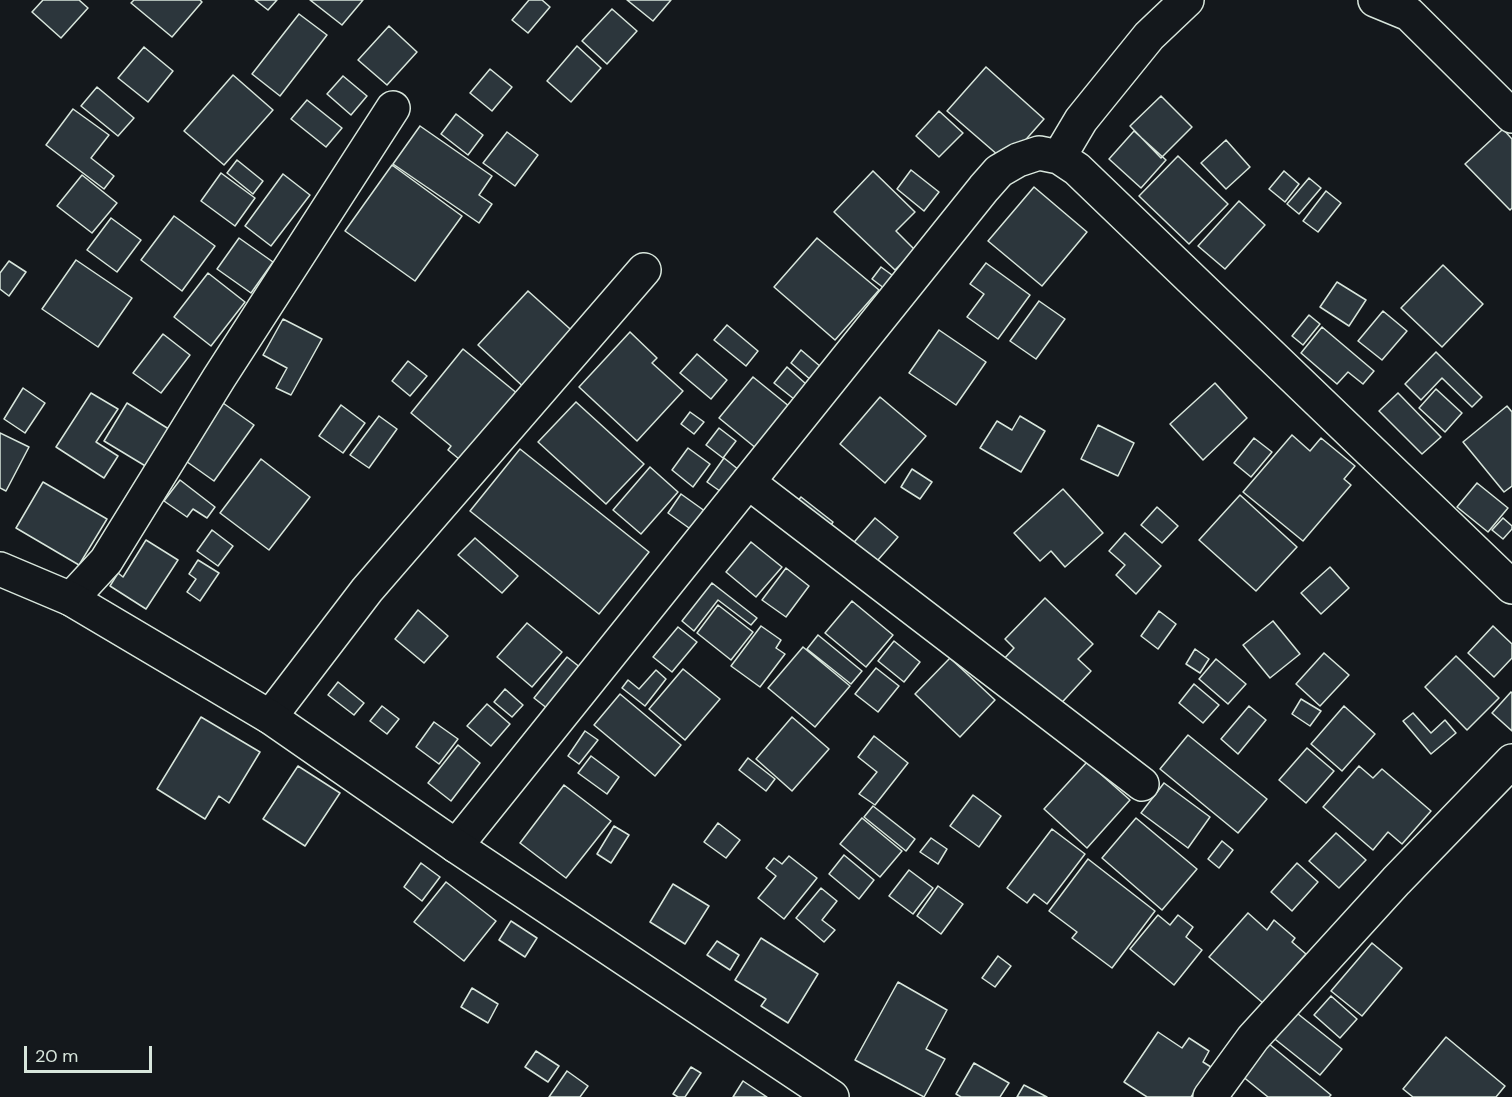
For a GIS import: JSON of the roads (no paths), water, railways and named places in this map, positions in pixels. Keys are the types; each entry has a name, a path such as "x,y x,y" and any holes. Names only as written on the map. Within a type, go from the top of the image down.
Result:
{"street":[{"path":"1059,157 1089,110 1149,36 1187,0"},
{"path":"1375,0 1416,7 1512,116"},
{"path":"71,599 106,561 219,378 393,108"},
{"path":"456,846 999,171 1018,160 1039,153 1059,157 1077,169 1512,587"},
{"path":"270,717 367,590 644,270"},
{"path":"748,482 1142,784"},
{"path":"0,569 71,599 270,717 456,846 832,1097"},
{"path":"1210,1097 1253,1038 1396,880 1512,761"}]}
